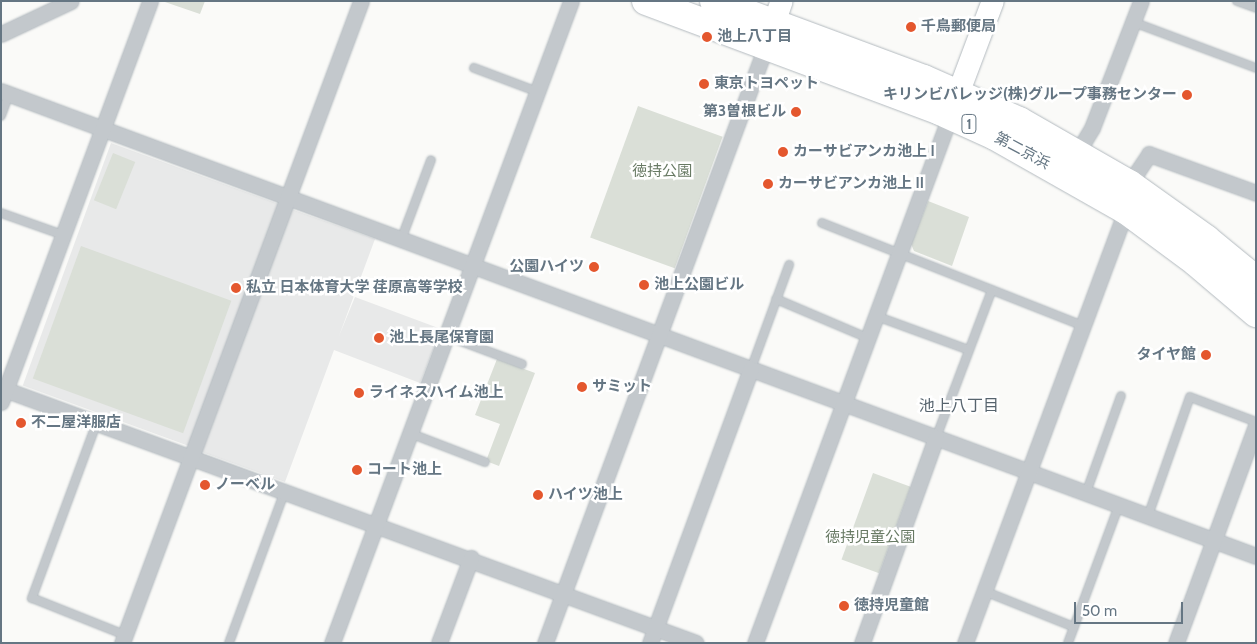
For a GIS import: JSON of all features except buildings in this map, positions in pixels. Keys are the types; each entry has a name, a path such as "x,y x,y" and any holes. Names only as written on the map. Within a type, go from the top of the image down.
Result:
{"highway":[{"name":"第二京浜","path":"646,1 774,24"},
{"name":"第二京浜","path":"714,1 774,24 954,104 1077,153 1129,184 1206,239 1256,280"},
{"name":"第二京浜","path":"954,104 1040,159 1126,210 1196,262 1256,313"}],"street":[{"path":"1,34 71,1"},
{"path":"150,1 3,393 98,422 376,525 471,558 696,643"},
{"path":"124,639 361,1"},
{"path":"332,643 412,434 571,1"},
{"path":"754,643 993,1"},
{"path":"1077,153 1092,128 1141,1"},
{"path":"545,643 774,24"},
{"path":"5,93 1256,556"},
{"path":"1129,184 1149,154 1256,193"},
{"path":"965,643 1126,210"},
{"path":"650,643 751,369"},
{"path":"1176,643 1256,426"},
{"path":"862,643 936,438"},
{"path":"439,643 471,558"}],"lane":[{"path":"1237,1 1256,8"},
{"path":"1133,22 1256,68"},
{"path":"474,68 538,92"},
{"path":"1,116 5,93"},
{"path":"401,240 431,160"},
{"path":"1,213 63,235"},
{"path":"822,223 1083,326"},
{"path":"751,369 789,265"},
{"path":"936,438 992,290"},
{"path":"776,299 868,338"},
{"path":"876,316 970,350"},
{"path":"447,336 522,364"},
{"path":"1086,493 1121,396"},
{"path":"1148,516 1190,397 1256,422"},
{"path":"98,422 32,598 124,639"},
{"path":"412,434 485,462"},
{"path":"229,643 284,491"},
{"path":"1068,643 1119,506"},
{"path":"984,591 1074,627"}],"shaded area":[{"path":"111,143 279,204 191,447 23,385"},
{"path":"291,209 375,239 339,336 355,297 441,329 420,383 334,350 285,482 202,452"}],"green space":[{"path":"162,1 205,1 200,14"},
{"name":"徳持公園","path":"638,106 723,137 675,268 590,238"},
{"path":"113,153 135,162 116,209 94,200"},
{"path":"928,201 969,217 952,266 914,251 911,244"},
{"path":"81,246 231,301 183,433 33,378"},
{"path":"497,359 535,373 499,466 486,461 500,424 475,415"},
{"name":"徳持児童公園","path":"873,473 911,487 879,573 842,559"}],"place":[{"name":"千鳥郵便局","path":"911,27"},
{"name":"池上八丁目","path":"707,37"},
{"name":"東京トヨペット","path":"704,84"},
{"name":"キリンビバレッジ(株)グループ事務センター","path":"1187,95"},
{"name":"第3曽根ビル","path":"796,112"},
{"name":"カーサビアンカ池上 I","path":"783,152"},
{"name":"カーサビアンカ池上 II","path":"768,184"},
{"name":"公園ハイツ","path":"594,267"},
{"name":"池上公園ビル","path":"644,285"},
{"name":"私立 日本体育大学 荏原高等学校","path":"236,288"},
{"name":"池上長尾保育園","path":"379,338"},
{"name":"タイヤ館","path":"1206,355"},
{"name":"サミット","path":"582,387"},
{"name":"ライネスハイム池上","path":"359,393"},
{"name":"不二屋洋服店","path":"21,423"},
{"name":"コート池上","path":"357,470"},
{"name":"ノーベル","path":"205,485"},
{"name":"ハイツ池上","path":"538,495"},
{"name":"徳持児童館","path":"844,606"}],"district":[{"name":"池上八丁目","path":"959,406"}]}
